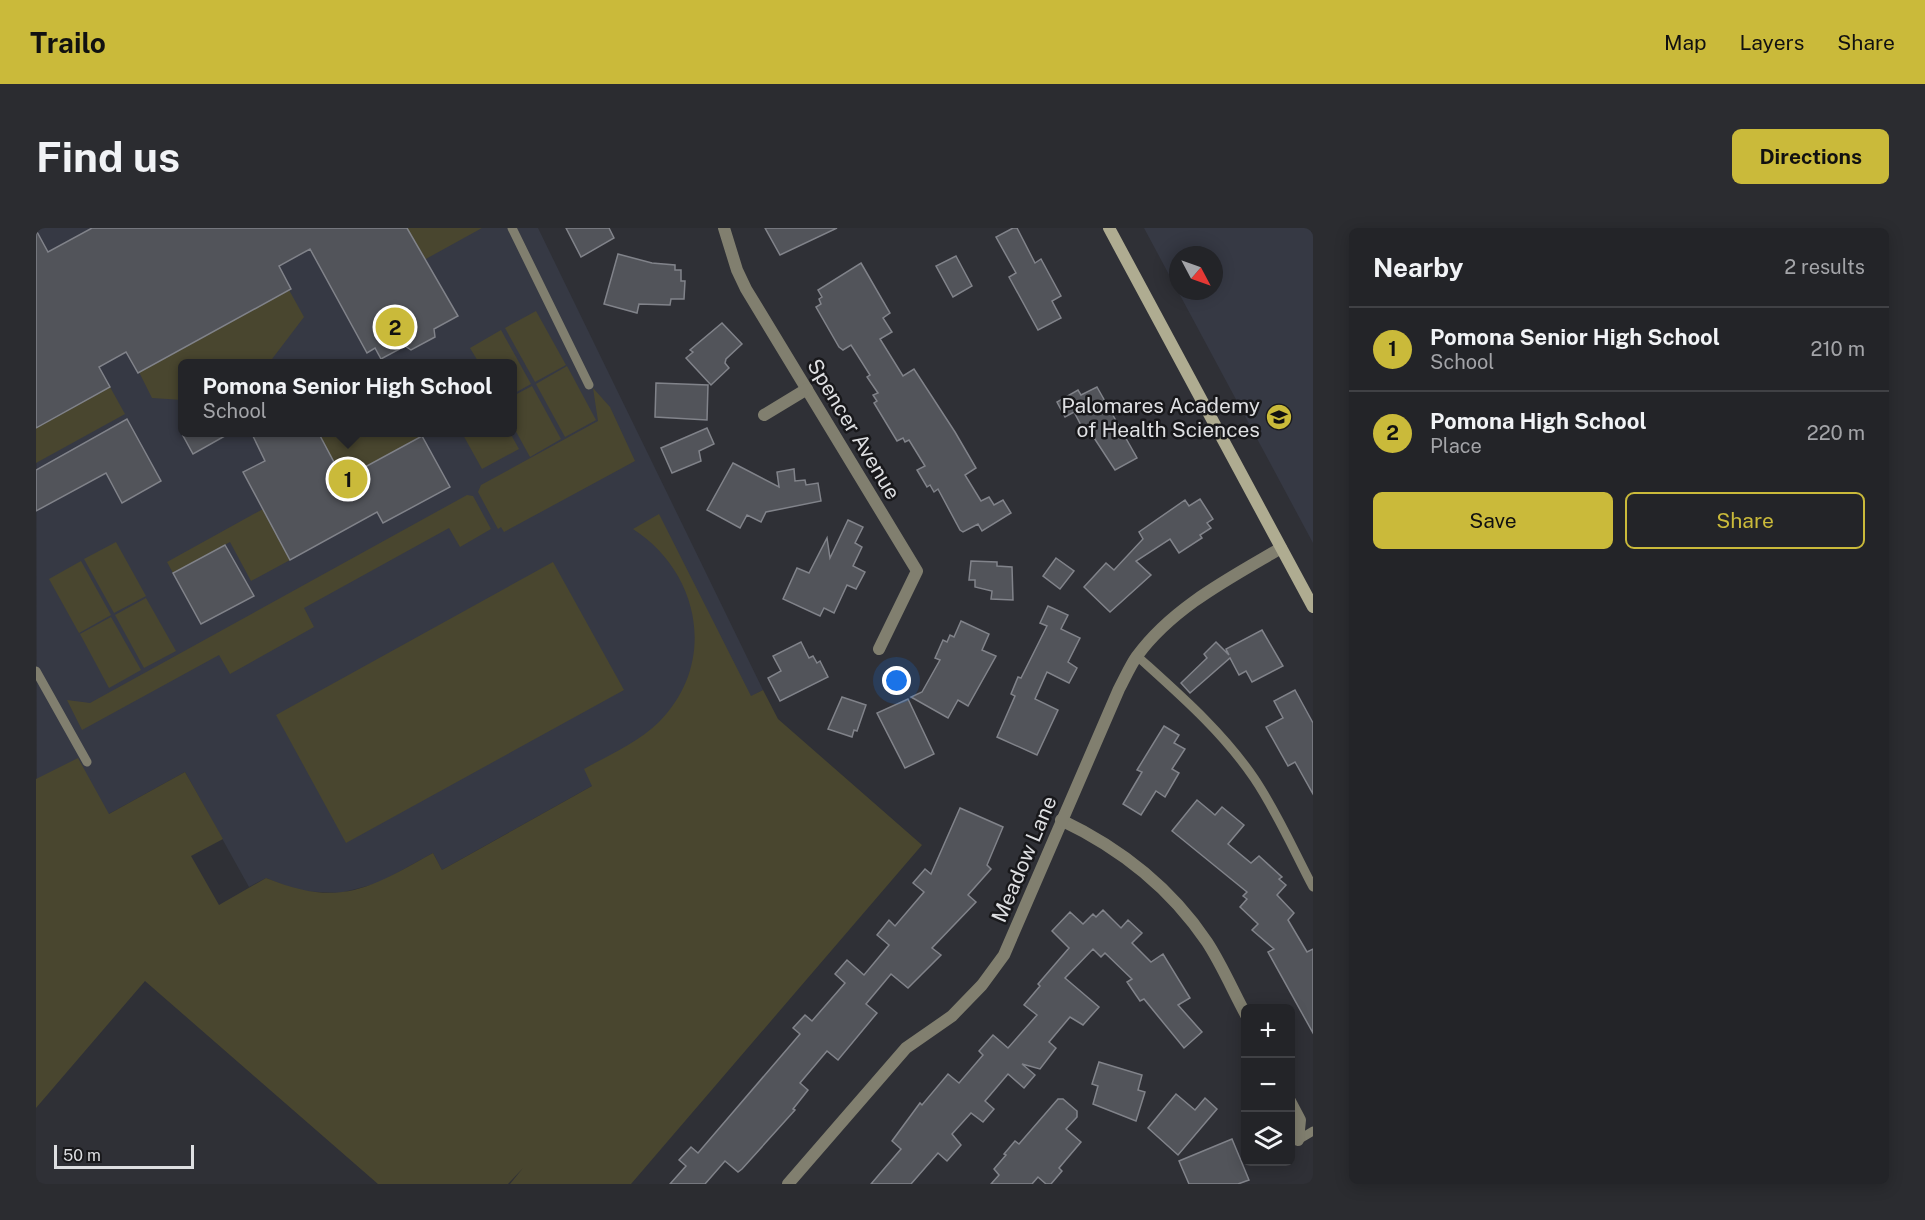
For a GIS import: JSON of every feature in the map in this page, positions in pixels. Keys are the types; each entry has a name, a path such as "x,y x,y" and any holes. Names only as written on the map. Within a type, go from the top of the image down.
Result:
{"main road":[{"path":"1109,228 1313,607"}],"street":[{"name":"Spencer Avenue","path":"724,228 737,270 746,289 917,571 879,649"},
{"path":"764,415 807,389"},
{"name":"Meadow Lane","path":"788,1184 906,1048 952,1016 982,985 1004,955 1119,689 1137,656 1200,596 1281,548"},
{"path":"1061,820 1117,850 1168,893 1208,945 1241,1007"},
{"path":"1295,1110 1300,1120 1298,1140"}],"lane":[{"path":"512,228 589,385"},
{"path":"1137,656 1204,718 1255,779 1313,887"},
{"path":"36,671 87,762"},
{"path":"1298,1140 1313,1131"}],"shaded area":[{"path":"36,228 538,228 763,690 442,870 433,853 379,883 340,893 298,891 266,878 249,887 185,772 109,814 37,779"},
{"path":"407,228 482,228 424,260"},
{"name":"Palomares Academy of Health Sciences","path":"1144,228 1313,228 1313,543 1183,300 1223,300 1223,246 1169,246 1169,275"},
{"path":"289,290 304,317 272,359 178,359 178,400 152,398 139,372"},
{"path":"536,311 566,365 535,382 505,328"},
{"path":"501,330 531,384 517,392 517,359 477,359 470,348"},
{"path":"567,366 596,420 565,437 536,384"},
{"path":"532,386 561,439 530,457 517,433 517,394"},
{"path":"110,387 125,414 36,463 36,428"},
{"path":"593,388 610,407 635,461 504,532 501,527 498,529 478,492 481,485 598,421"},
{"path":"320,437 420,437 343,479"},
{"path":"464,437 512,437 519,449 482,469"},
{"path":"467,495 473,496 491,529 460,547 449,528 304,608 314,627 230,674 219,655 82,730 67,700 90,703"},
{"path":"263,509 290,560 251,581 230,542 173,573 167,562"},
{"path":"659,514 751,696 763,690 778,719 922,845 631,1184 510,1184 523,1168 508,1184 378,1184 145,981 36,1108 36,779 78,758 109,814 185,772 223,839 191,856 219,905 266,878 314,892 334,893 371,885 433,853 442,870 592,786 584,769 642,736 659,722 678,699 689,673 694,646 693,620 686,593 674,569 656,547 633,529"},
{"path":"116,542 146,596 114,613 84,559"},
{"path":"81,561 111,615 79,633 49,579"},
{"path":"553,562 624,690 346,843 276,715"},
{"path":"146,598 176,651 144,668 115,615"},
{"path":"111,617 141,670 109,688 80,634"}],"building":[{"path":"92,228 407,228 458,316 434,329 435,337 411,350 405,346 381,359 375,348 367,353 310,249 279,266 291,289 138,373 126,352 99,367 110,387 36,428 36,230 48,252"},
{"path":"566,228 609,228 614,238 581,257"},
{"path":"765,228 837,228 780,255"},
{"path":"1017,228 1035,263 1041,259 1061,296 1052,301 1061,318 1038,330 1009,277 1016,273 996,237"},
{"path":"618,254 652,263 675,265 675,270 681,270 681,281 685,281 684,299 671,299 670,305 639,304 637,313 604,304"},
{"path":"956,256 972,286 953,297 936,266"},
{"path":"861,263 890,313 883,318 892,332 880,339 903,376 914,369 955,432 976,468 965,475 981,501 989,497 994,505 1003,500 1011,513 982,531 978,524 963,532 960,530 938,489 934,492 930,485 927,487 917,470 925,466 909,440 905,442 903,438 897,441 874,403 877,401 873,395 878,393 867,377 870,375 851,345 843,350 839,347 816,307 821,304 819,299 822,297 818,290"},
{"path":"722,323 742,344 726,359 725,363 729,368 711,385 686,358 693,352 690,350"},
{"path":"656,383 708,385 707,420 655,417"},
{"path":"1097,387 1137,458 1115,470 1087,427 1083,429 1074,412 1065,417 1057,402 1078,390 1081,395"},
{"path":"127,419 161,481 122,503 106,473 36,511 36,470"},
{"path":"707,428 714,444 699,451 701,461 672,473 661,448"},
{"path":"184,437 223,437 193,454"},
{"path":"253,437 321,437 343,479 423,437 450,487 383,523 377,512 290,560 243,472 265,461"},
{"path":"733,463 779,487 777,472 794,469 795,481 805,480 806,485 818,483 821,501 766,512 761,522 747,515 740,528 707,510"},
{"path":"1200,499 1213,519 1207,523 1211,528 1200,535 1202,538 1179,553 1170,539 1136,561 1151,575 1110,612 1084,587 1106,563 1114,570 1143,539 1139,532 1185,500 1189,506"},
{"path":"848,520 863,527 855,543 862,547 853,566 865,572 856,589 847,585 834,613 824,608 820,616 783,599 797,568 809,573 827,538 830,558"},
{"path":"225,545 254,596 201,624 173,573"},
{"path":"1056,558 1074,571 1060,589 1043,576"},
{"path":"971,561 997,562 997,566 1012,567 1013,600 991,599 992,591 975,587 975,580 969,580"},
{"path":"1048,606 1068,615 1061,629 1080,638 1068,662 1077,668 1069,683 1047,672 1035,699 1058,710 1037,755 997,737 1015,696 1011,694 1018,677 1021,678 1047,626 1040,623"},
{"path":"961,621 989,634 982,650 996,656 968,706 958,700 948,718 911,697 922,692 940,660 935,658 943,640 947,642 950,635 954,637"},
{"path":"1262,630 1283,666 1252,682 1246,671 1239,675 1230,658 1190,693 1181,683 1207,658 1204,654 1216,642 1229,655 1226,649"},
{"path":"801,642 809,658 813,656 817,663 820,661 828,677 780,701 768,678 781,671 773,656"},
{"path":"1295,690 1313,723 1313,794 1295,762 1288,766 1266,727 1283,718 1274,701"},
{"path":"842,697 866,705 857,731 854,730 852,737 828,729"},
{"path":"908,699 934,754 905,768 877,713"},
{"path":"1164,726 1179,735 1174,743 1185,749 1172,769 1179,773 1165,797 1156,791 1141,815 1123,804 1142,772 1137,770"},
{"path":"1197,800 1215,815 1222,807 1244,825 1228,844 1251,863 1259,856 1282,877 1279,879 1286,885 1277,895 1294,913 1288,920 1307,952 1313,949 1313,1033 1268,952 1274,949 1252,930 1258,924 1240,907 1247,899 1243,896 1247,892 1172,831"},
{"path":"960,808 1003,827 987,865 991,869 968,895 976,902 932,948 941,955 908,988 891,974 866,1004 877,1013 838,1060 827,1051 800,1083 808,1090 793,1109 795,1110 742,1169 738,1172 725,1161 705,1184 670,1184 686,1166 679,1160 691,1147 698,1153 800,1034 793,1028 805,1015 812,1021 845,983 835,974 847,960 864,975 889,945 877,935 889,920 895,926 924,892 913,883 925,869 931,874"},
{"path":"1103,910 1121,928 1128,920 1142,933 1132,943 1151,962 1163,954 1190,998 1178,1005 1202,1032 1184,1048 1144,999 1140,1001 1127,982 1132,979 1105,953 1101,957 1093,949 1065,978 1099,1007 1083,1025 1070,1017 1049,1042 1056,1048 1040,1069 1022,1064 1035,1075 1024,1088 1008,1074 985,1101 994,1109 983,1122 971,1113 952,1134 961,1145 947,1161 938,1153 911,1184 871,1184 901,1149 892,1141 920,1103 922,1105 948,1074 959,1083 983,1055 979,1051 993,1035 1008,1048 1037,1015 1024,1005 1040,986 1038,984 1069,948 1052,931 1070,912 1083,924 1093,914 1096,917"},
{"path":"1099,1062 1142,1075 1138,1090 1145,1092 1136,1121 1093,1104 1098,1086 1092,1084"},
{"path":"1176,1094 1195,1110 1205,1098 1217,1109 1178,1155 1148,1128"},
{"path":"1058,1099 1063,1099 1077,1111 1077,1117 1066,1129 1081,1142 1059,1168 1062,1171 1051,1184 1046,1184 1038,1177 1032,1184 991,1184 999,1175 994,1169 1006,1155 1004,1154 1015,1141 1019,1144"},
{"path":"1232,1139 1241,1166 1243,1166 1249,1180 1238,1184 1189,1184 1179,1161"}],"place":[{"name":"Pomona High School","path":"395,327"},
{"name":"Palomares Academy of Health Sciences","path":"1279,417"},
{"name":"Pomona Senior High School","path":"348,479"}]}
